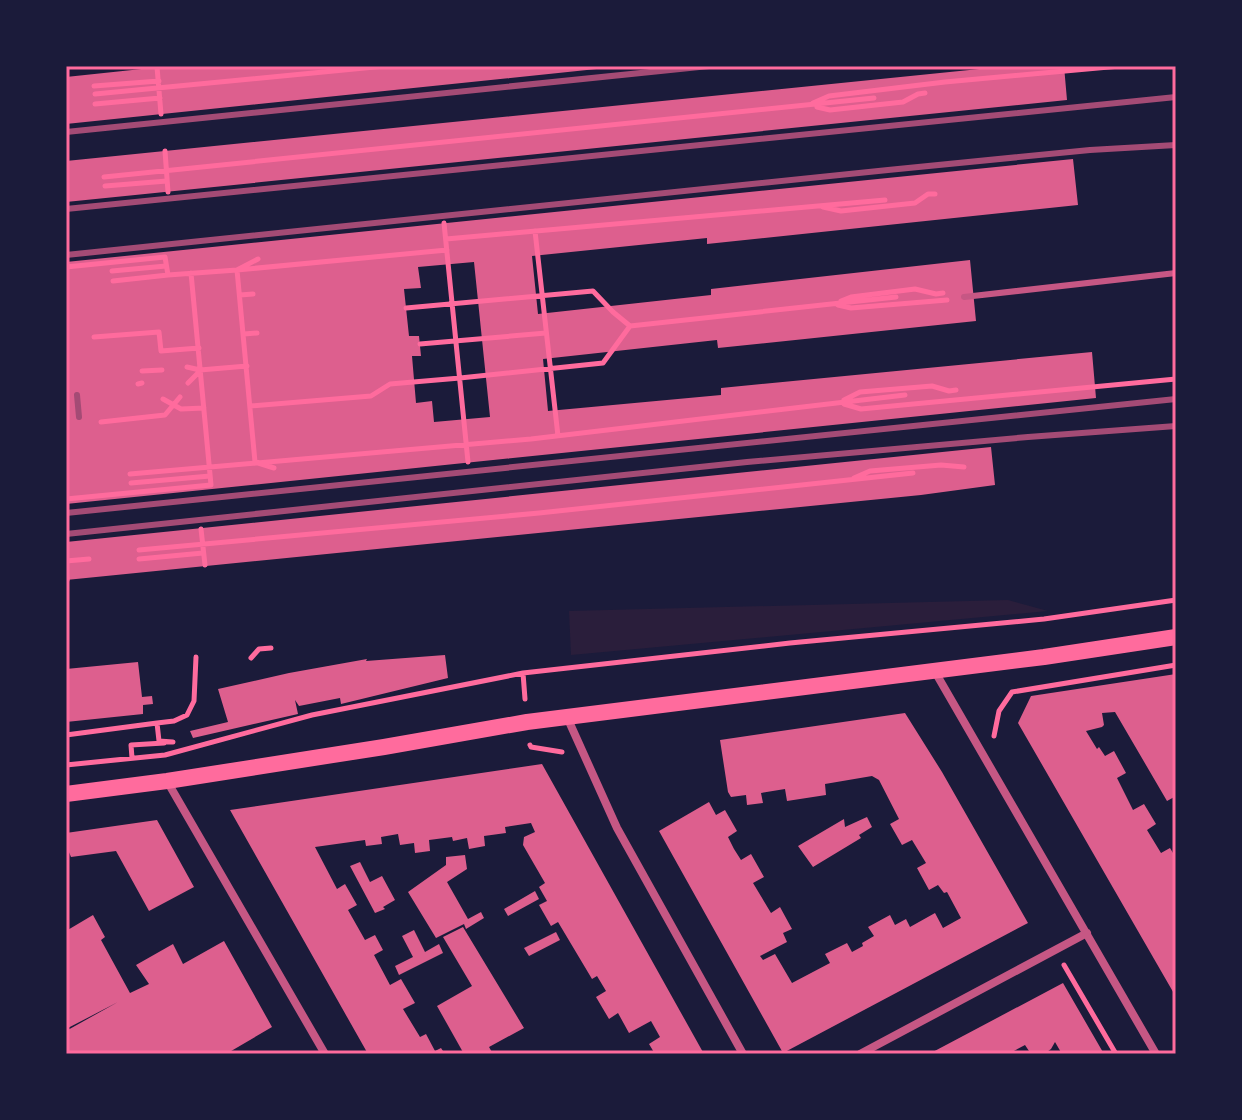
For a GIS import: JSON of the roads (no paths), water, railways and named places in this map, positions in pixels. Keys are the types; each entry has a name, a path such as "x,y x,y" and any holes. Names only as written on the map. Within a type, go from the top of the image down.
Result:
{"main road":[{"path":"66,794 167,781 527,722 1044,657 1176,637"}],"street":[{"path":"934,670 1156,1054"},
{"path":"567,717 617,828 743,1054"},
{"path":"167,781 325,1054"},
{"path":"860,1054 1087,933"}],"lane":[{"path":"964,297 1176,273"}],"railway":[{"path":"66,132 709,66"},
{"path":"66,209 1176,97"},
{"path":"66,255 888,170 1090,150 1176,145"},
{"path":"77,395 79,417"},
{"path":"66,513 1176,399"},
{"path":"66,534 747,462 1176,426"}]}
